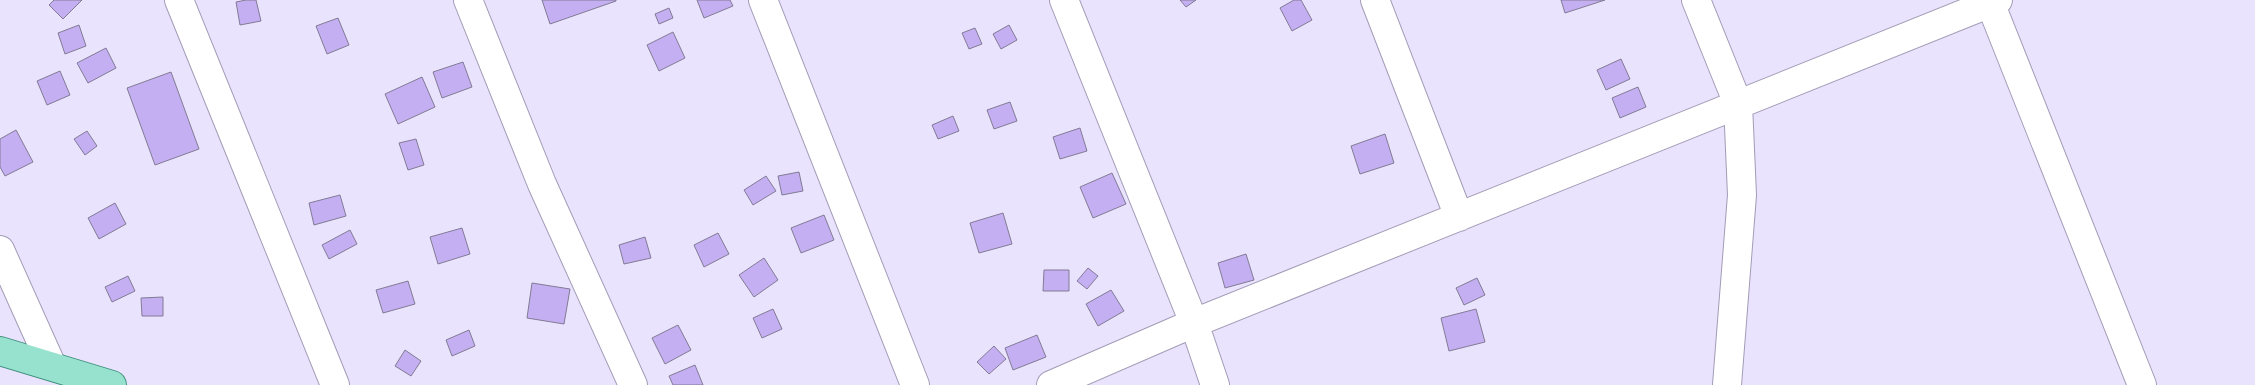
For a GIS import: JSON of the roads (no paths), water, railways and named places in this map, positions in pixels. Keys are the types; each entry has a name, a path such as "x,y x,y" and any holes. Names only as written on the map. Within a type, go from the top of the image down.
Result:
{"main road":[{"path":"0,351 112,385"}],"street":[{"path":"179,0 335,385"},
{"path":"468,0 542,184 634,385"},
{"path":"763,0 915,385"},
{"path":"1064,0 1194,323 1215,385"},
{"path":"1375,0 1459,217"},
{"path":"1696,0 1738,104 1742,195 1727,385"},
{"path":"1051,385 1194,323 1992,1 2142,385"},
{"path":"0,250 52,366"}]}
